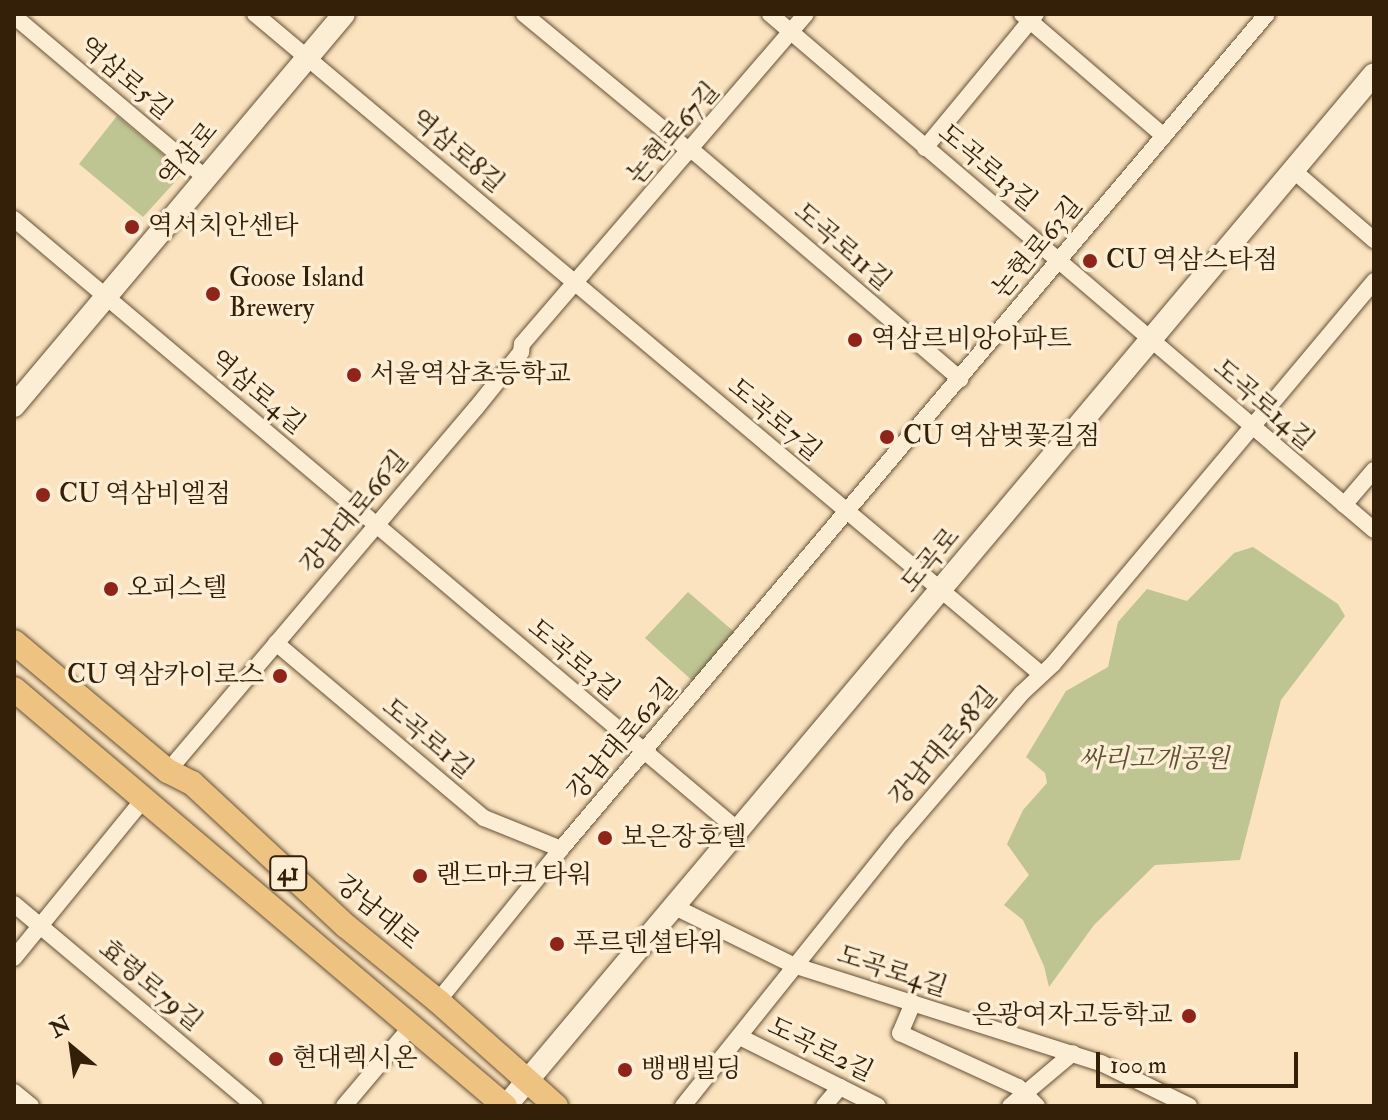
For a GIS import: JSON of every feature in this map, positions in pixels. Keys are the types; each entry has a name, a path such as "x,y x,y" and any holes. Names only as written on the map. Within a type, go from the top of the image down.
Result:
{"main road":[{"name":"역삼로","path":"14,406 344,14"},
{"name":"도곡로","path":"506,1106 942,592 1374,74"},
{"name":"강남대로","path":"14,642 168,771 192,783 346,926 438,1001 556,1106"},
{"name":"41","path":"14,689 410,1028 506,1106"}],"street":[{"name":"역삼로8길","path":"255,14 576,284"},
{"name":"도곡로11길","path":"524,14 692,151 960,379"},
{"name":"도곡로13길","path":"770,14 925,148 1154,338"},
{"name":"논현로67길","path":"576,284 806,14"},
{"name":"논현로63길","path":"847,513 1267,14"},
{"name":"역삼로5길","path":"14,16 206,178"},
{"path":"925,148 1030,16 1164,136"},
{"path":"1294,171 1374,240"},
{"name":"역삼로4길","path":"14,219 377,524"},
{"name":"강남대로58길","path":"683,1106 740,1037 793,965 1041,674 1053,664 1374,281"},
{"name":"도곡로7길","path":"576,284 1041,674"},
{"name":"강남대로66길","path":"168,771 476,408 521,352 522,344 576,284"},
{"name":"도곡로14길","path":"1154,338 1251,427 1374,530"},
{"path":"1344,505 1374,470"},
{"name":"강남대로62길","path":"438,1001 561,849 847,513"},
{"name":"도곡로3길","path":"377,524 739,831"},
{"name":"도곡로1길","path":"276,643 484,818 561,849"},
{"path":"14,958 143,800"},
{"name":"효령로79길","path":"14,904 255,1106"},
{"name":"도곡로4길","path":"675,907 793,965 1073,1053 1101,1063 1189,1106"},
{"path":"913,1003 900,1033 1018,1087 1037,1106"},
{"path":"344,1106 410,1028"},
{"name":"도곡로2길","path":"740,1037 878,1106"},
{"path":"1010,1106 1073,1053"},
{"path":"824,1106 840,1087"},
{"path":"14,1092 31,1106"}],"green space":[{"path":"117,116 184,172 143,217 79,164"},
{"name":"싸리고개공원","path":"1253,547 1338,604 1345,616 1281,700 1240,860 1155,865 1094,925 1049,987 1044,966 1023,920 1004,905 1029,875 1007,844 1023,810 1047,783 1045,773 1026,757 1066,691 1108,667 1118,622 1147,589 1187,601 1234,553"},
{"path":"688,592 739,636 696,684 645,638"}],"place":[{"name":"역서치안센타","path":"132,227"},
{"name":"CU 역삼스타점","path":"1090,261"},
{"name":"Goose Island Brewery","path":"213,294"},
{"name":"역삼르비앙아파트","path":"855,340"},
{"name":"서울역삼초등학교","path":"354,375"},
{"name":"CU 역삼벚꽃길점","path":"887,437"},
{"name":"CU 역삼비엘점","path":"43,495"},
{"name":"오피스텔","path":"111,589"},
{"name":"CU 역삼카이로스","path":"280,676"},
{"name":"보은장호텔","path":"605,838"},
{"name":"랜드마크 타워","path":"420,876"},
{"name":"푸르덴셜타워","path":"557,944"},
{"name":"은광여자고등학교","path":"1189,1016"},
{"name":"현대렉시온","path":"276,1059"},
{"name":"뱅뱅빌딩","path":"625,1070"}]}
